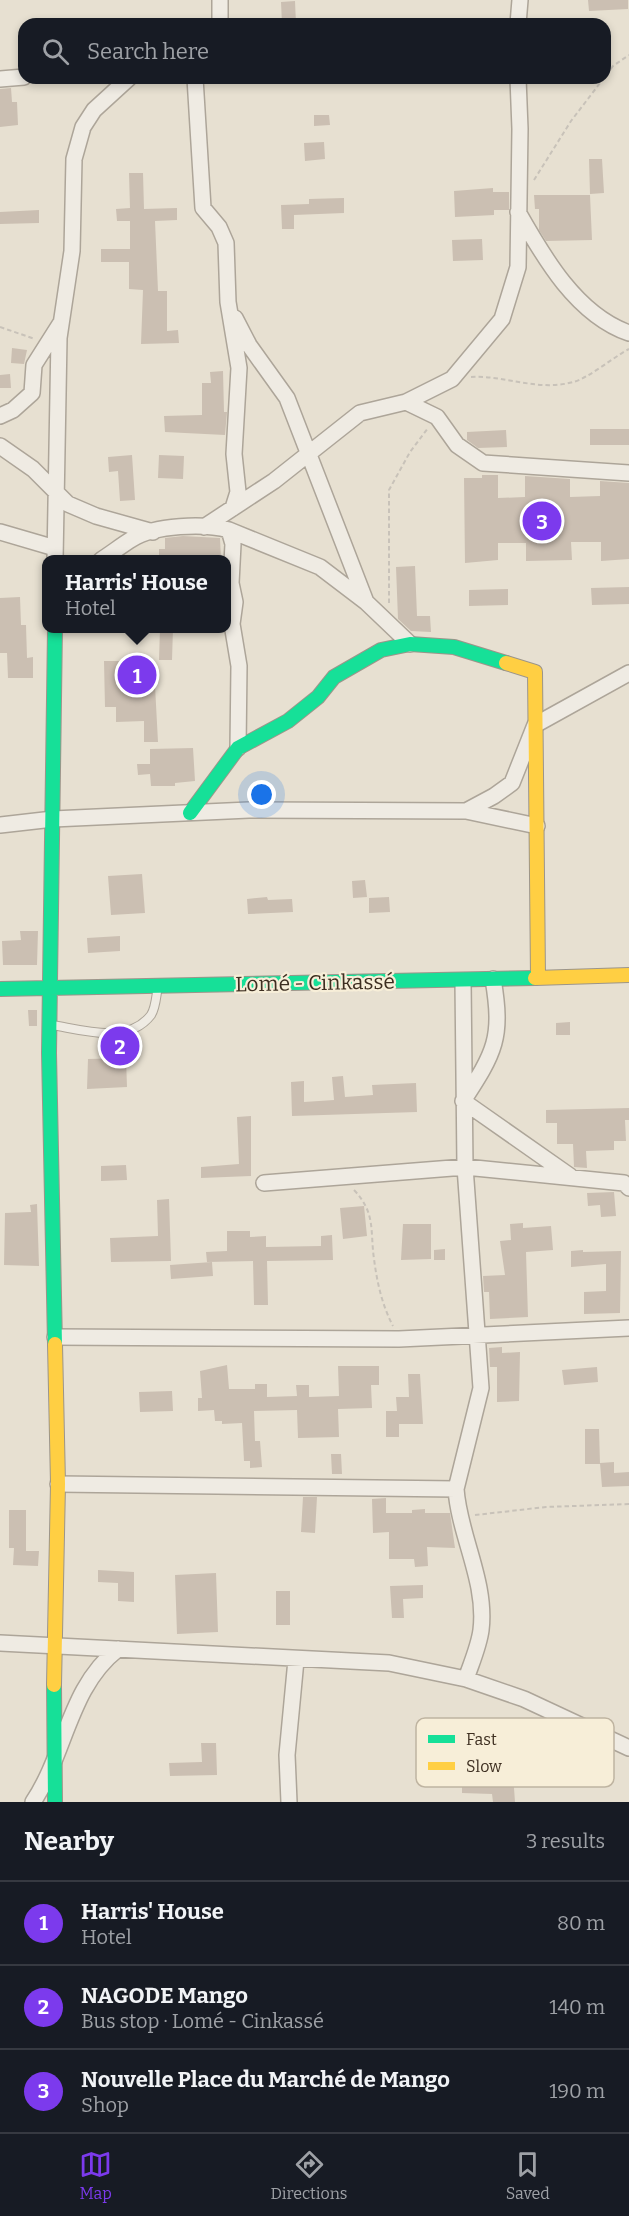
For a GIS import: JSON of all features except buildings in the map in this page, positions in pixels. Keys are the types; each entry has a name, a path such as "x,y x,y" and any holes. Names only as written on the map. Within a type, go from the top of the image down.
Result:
{"main road":[{"path":"55,633 50,988 50,1195 58,1484 56,1646 53,1688 55,1802"},
{"path":"190,813 238,748 288,721 318,696 334,677 381,650 410,644 454,647 535,672 538,977"},
{"name":"Lomé - Cinkassé","path":"0,989 463,981 629,975"}],"street":[{"path":"220,0 220,18"},
{"path":"518,18 520,0"},
{"path":"0,79 18,78"},
{"path":"0,532 55,554 60,324 71,262 77,143 94,110 118,84"},
{"path":"195,84 203,208 219,227 226,243 228,302 239,368 234,454 238,492 233,508"},
{"path":"204,527 308,456 360,413 406,402 452,378 502,319 518,267 520,129 518,84"},
{"path":"518,212 569,290 589,312 629,333"},
{"path":"228,302 249,345 287,398 366,602"},
{"path":"0,416 13,410 32,393 34,365 46,342 60,324"},
{"path":"406,402 437,417 457,445 483,463 629,473"},
{"path":"0,446 33,469 68,504 81,511 154,532"},
{"path":"108,555 134,537 177,527 229,530 320,567 366,602 389,627 410,644"},
{"path":"229,530 233,544 231,584 235,602 232,624 239,666 238,748"},
{"path":"466,811 495,796 512,783 535,724 629,673"},
{"path":"0,825 52,819 249,810 466,811 537,826"},
{"path":"463,1101 496,1043 498,1008 493,979"},
{"path":"463,981 465,1167 481,1388 456,1489 460,1516 477,1574 481,1630 466,1679"},
{"path":"463,1101 570,1176"},
{"path":"264,1183 340,1175 465,1167 570,1176 624,1183 629,1188"},
{"path":"55,1337 399,1339 629,1328"},
{"path":"58,1484 456,1489"},
{"path":"0,1643 389,1663 466,1679 524,1699 565,1718"},
{"path":"33,1802 54,1763 86,1684 101,1662 118,1649"},
{"path":"289,1802 287,1755 296,1660"},
{"path":"614,1741 629,1748"}],"lane":[{"path":"50,1024 107,1034 124,1032 139,1026 152,1014 159,986"}],"path":[{"path":"611,69 629,54"},
{"path":"531,185 571,121 599,84"},
{"path":"0,327 46,342"},
{"path":"452,378 484,376 539,387 575,382 629,350"},
{"path":"389,627 389,490 410,452 437,417"},
{"path":"340,1175 357,1193 371,1215 373,1258 383,1308 399,1339"},
{"path":"460,1516 546,1507 629,1504"}],"traffic: fast":[{"path":"55,633 49,1053 55,1344"},
{"path":"190,813 238,748 288,721 318,697 334,677 381,650 410,644 454,647 506,663"},
{"path":"0,989 535,978"},
{"path":"54,1685 55,1802"}],"traffic: slow":[{"path":"506,663 535,672 538,977"},
{"path":"535,978 629,975"},
{"path":"54,1685 58,1484 55,1344"}],"place":[{"name":"Nouvelle Place du Marché de Mango","path":"542,521"},
{"name":"Harris' House","path":"137,675"},
{"name":"NAGODE Mango","path":"120,1046"}]}
